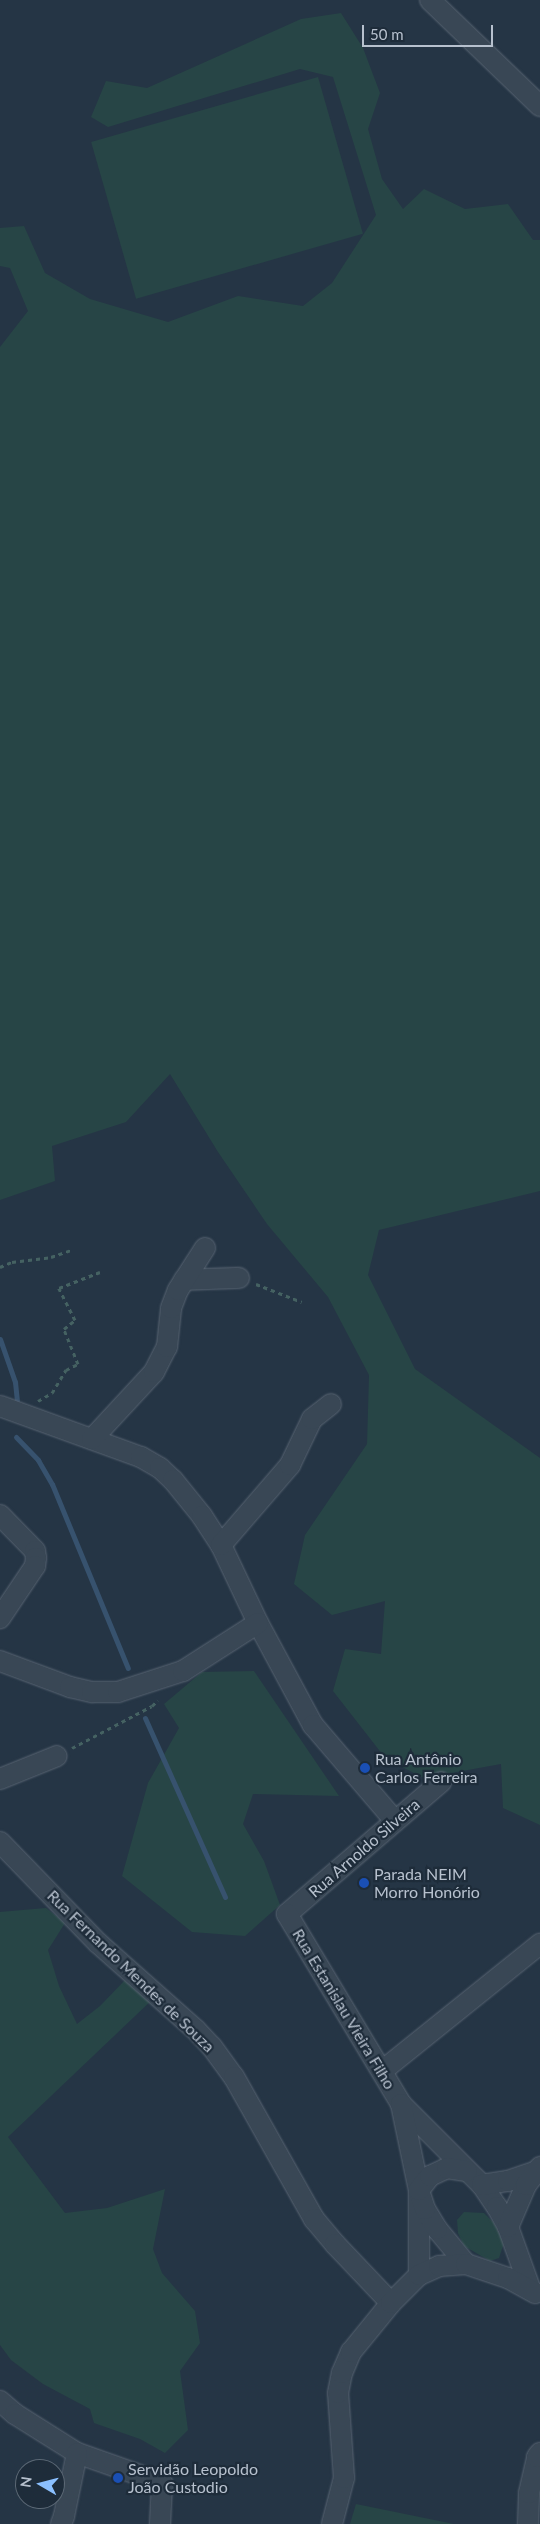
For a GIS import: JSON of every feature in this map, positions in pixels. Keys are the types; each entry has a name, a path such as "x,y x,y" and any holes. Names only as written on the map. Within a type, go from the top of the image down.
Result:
{"street":[{"path":"430,0 540,106"},
{"path":"92,1439 154,1372 162,1359 166,1347 171,1308 184,1280 205,1248"},
{"path":"184,1280 239,1278"},
{"path":"221,1545 290,1465 312,1419 331,1404"},
{"path":"9,1410 141,1456 160,1468 186,1495 221,1545 258,1623 313,1725 395,1821"},
{"path":"0,1515 35,1550 36,1558 35,1566 0,1618"},
{"path":"0,1661 70,1687 106,1693 118,1692 183,1672 258,1623"},
{"path":"0,1780 56,1756"},
{"name":"Rua Arnoldo Silveira","path":"287,1914 441,1782"},
{"name":"Rua Fernando Mendes de Souza","path":"0,1842 98,1943 196,2030 212,2047 234,2077 314,2219 335,2244 391,2302"},
{"name":"Rua Estanislau Vieira Filho","path":"287,1914 401,2104 482,2185 508,2227 535,2293"},
{"path":"382,2071 540,1944"},
{"name":"Rua Estanislau Vieira Filho","path":"401,2104 419,2190"},
{"path":"419,2276 419,2190 430,2176 447,2168 467,2171"},
{"path":"482,2185 508,2181 537,2170"},
{"path":"508,2227 518,2199 537,2170"},
{"path":"419,2190 425,2209 437,2229 466,2264"},
{"path":"332,2524 344,2478 338,2393 342,2373 351,2352 391,2302 419,2276 439,2266 466,2264 535,2293"},
{"path":"0,2401 15,2414 77,2452 162,2483 160,2524"},
{"path":"61,2524 77,2452"},
{"path":"528,2524 529,2493 537,2457 540,2453"}],"path":[{"path":"0,1267 12,1262 51,1257 71,1250"},
{"path":"9,1410 52,1393 66,1370 78,1364 64,1329 75,1320 59,1288 100,1272"},
{"path":"239,1278 302,1302"},
{"path":"56,1756 152,1706 183,1672"}],"green space":[{"path":"341,13 363,48 380,93 368,129 382,179 403,209 424,189 465,209 508,204 533,240 540,240 540,1191 379,1230 368,1275 415,1369 540,1458 540,1825 503,1808 501,1764 424,1778 386,1759 333,1691 345,1649 381,1654 385,1601 332,1615 294,1584 305,1535 367,1444 369,1375 328,1297 267,1224 218,1152 170,1074 126,1122 52,1146 55,1181 0,1200 0,347 28,311 10,268 0,266 0,228 24,226 45,273 90,299 168,322 238,296 303,306 332,283 376,215 333,77 300,69 108,127 91,117 106,81 147,88 301,19"},
{"path":"318,77 363,234 136,299 91,142"},
{"path":"254,1671 339,1796 253,1794 243,1824 264,1861 280,1905 245,1936 192,1932 122,1876 148,1783 179,1728 164,1704 202,1672"},
{"path":"46,1908 65,1923 48,1950 59,1986 77,2024 100,2006 127,1978 154,1998 8,2137 65,2213 107,2208 165,2189 153,2249 162,2273 195,2311 200,2343 180,2371 188,2430 165,2453 140,2439 94,2423 90,2409 43,2384 11,2360 0,2345 0,1912"},
{"path":"464,2212 484,2213 494,2223 504,2243 499,2258 490,2261 464,2246 458,2233 457,2220"},
{"path":"356,2504 454,2524 350,2524"}],"waterway":[{"path":"0,1339 15,1382 17,1400"},
{"path":"16,1437 38,1460 52,1484 128,1668"},
{"path":"145,1718 225,1897"}],"place":[{"name":"Rua Antônio Carlos Ferreira","path":"365,1768"},
{"name":"Parada NEIM Morro Honório","path":"364,1883"},
{"name":"Servidão Leopoldo João Custodio","path":"118,2478"}]}
